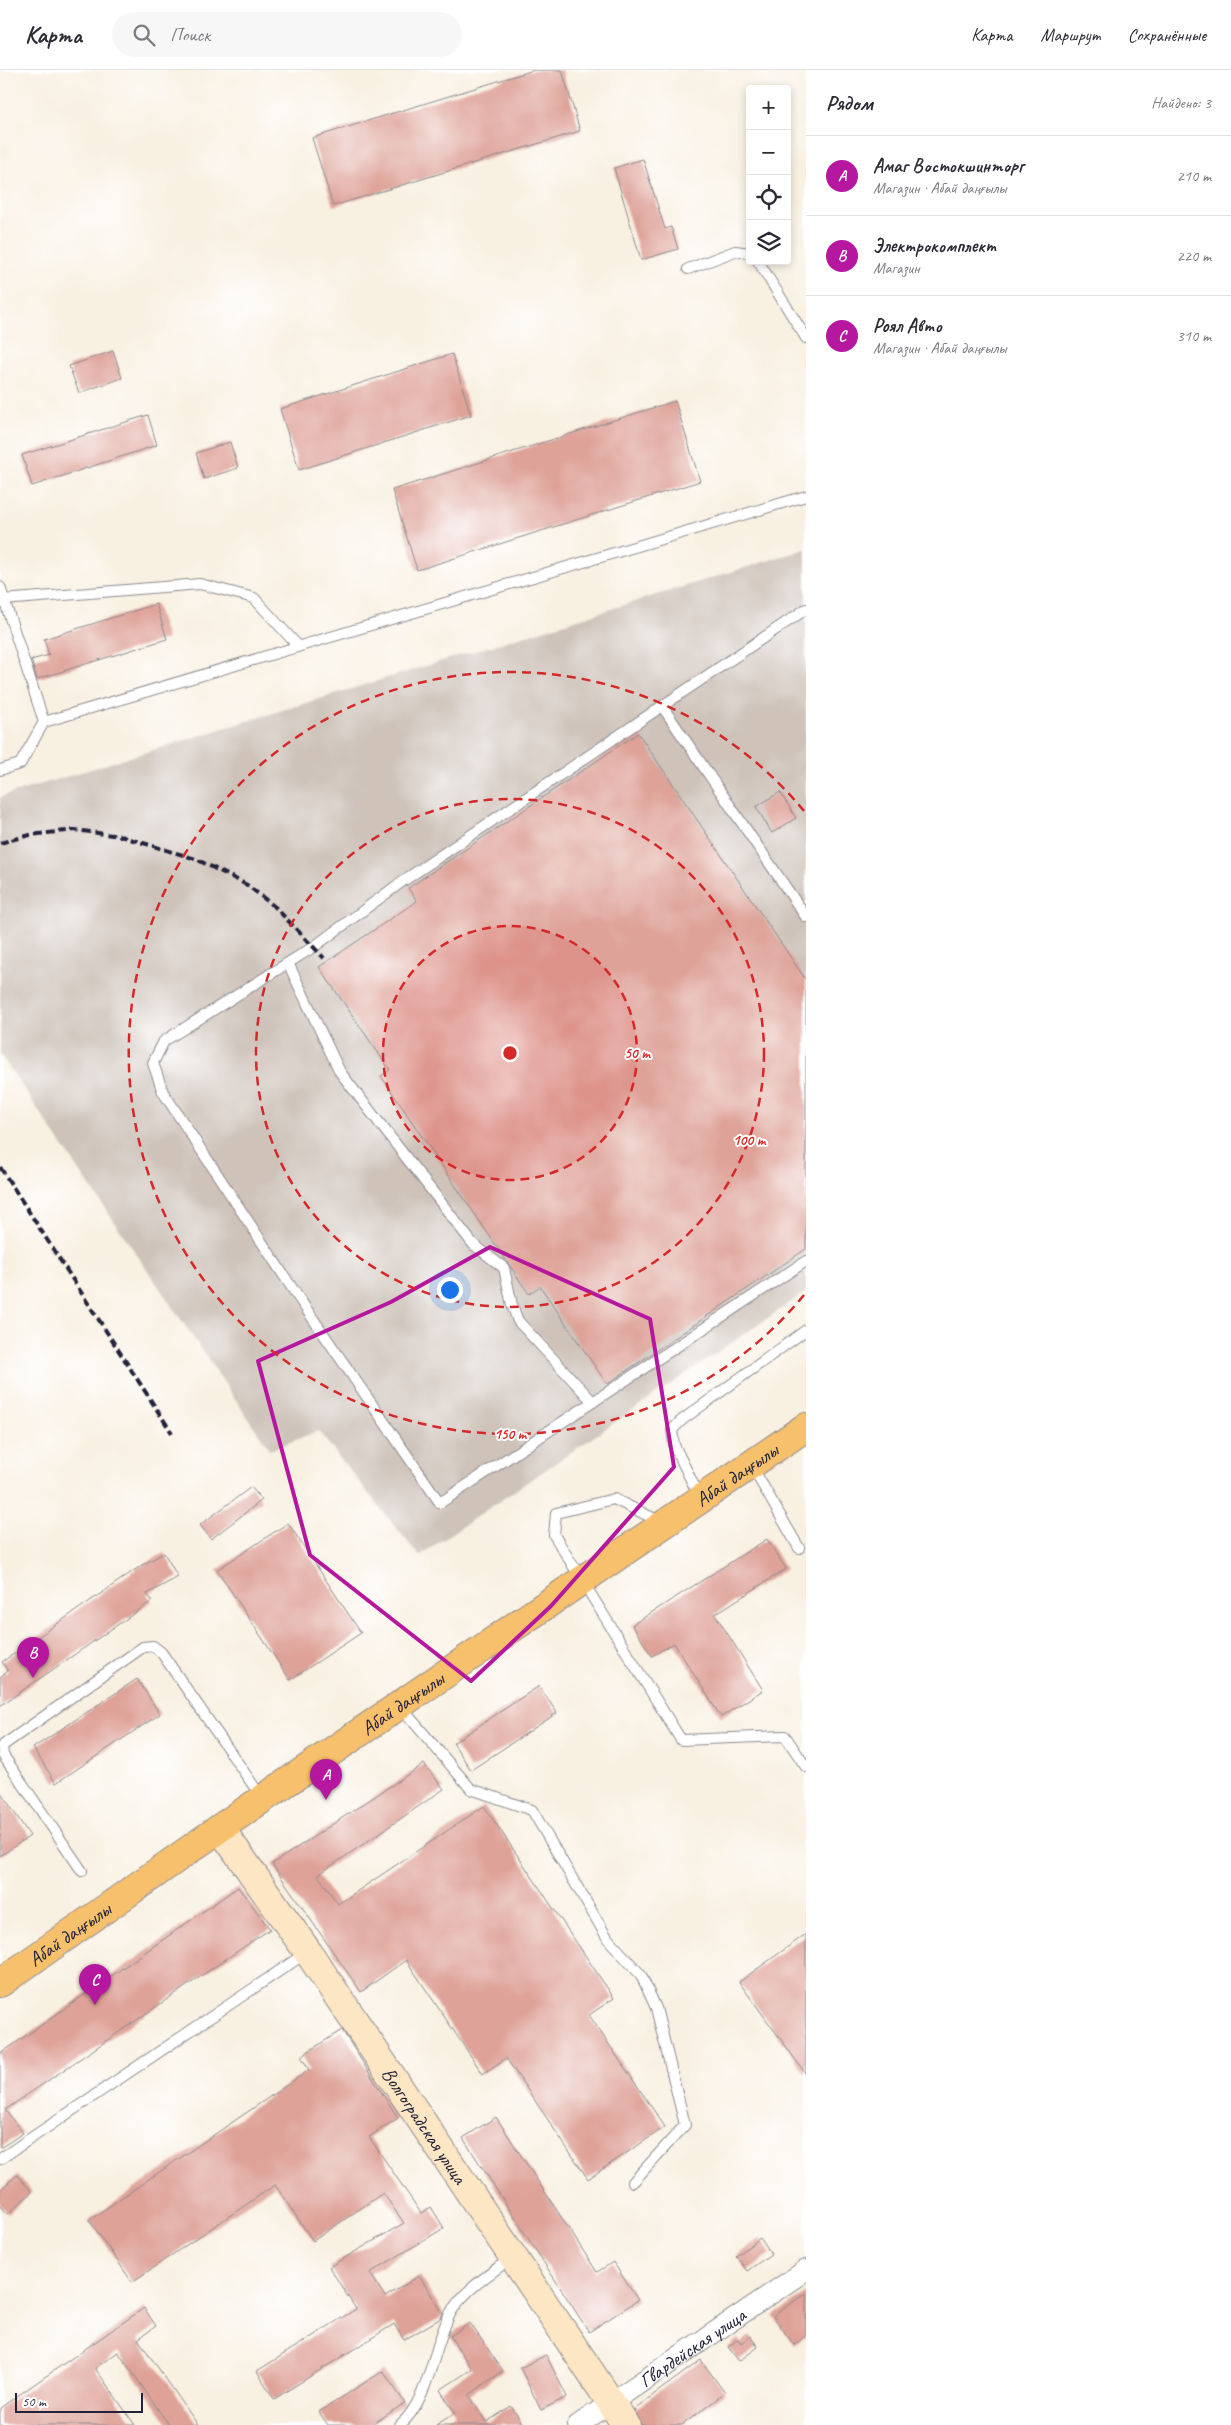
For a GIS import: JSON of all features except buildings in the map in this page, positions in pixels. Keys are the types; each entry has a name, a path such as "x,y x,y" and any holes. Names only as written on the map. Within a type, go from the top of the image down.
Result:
{"main road":[{"name":"Абай даңғылы","path":"0,1983 262,1799 582,1582 663,1523 806,1427"}],"street":[{"name":"Волгоградская улица","path":"220,1828 308,1952 619,2414"},
{"name":"Гвардейская улица","path":"578,2425 619,2414 806,2270"}],"lane":[{"path":"688,269 735,251 746,252"},
{"path":"760,265 806,338"},
{"path":"0,770 20,764 44,722 806,496"},
{"path":"4,600 200,584 254,598 298,646"},
{"path":"0,587 44,722"},
{"path":"806,609 403,881 315,946 164,1041 153,1063 163,1092 168,1100 298,1297 440,1503 806,1261"},
{"path":"662,706 806,917"},
{"path":"288,963 340,1072 473,1244 504,1268 512,1305 518,1321 593,1402"},
{"path":"700,1498 674,1444 672,1430 682,1420 806,1330"},
{"path":"750,1465 799,1548"},
{"path":"663,1523 614,1499 556,1514 554,1535 681,1740 785,1736 802,1753 806,1767"},
{"path":"82,1871 3,1755 2,1746 143,1647 153,1646 161,1652 262,1799"},
{"path":"399,1705 471,1790 532,1810 608,1939 641,1975 656,2008 685,2124 633,2182"},
{"path":"0,2159 308,1952"},
{"path":"400,2425 418,2402 450,2313 470,2290 513,2257"}],"highlighted area":[{"path":"490,1247 650,1319 674,1467 551,1606 471,1681 310,1555 258,1361 391,1302"}],"shaded area":[{"path":"806,549 806,1292 419,1556 318,1431 270,1450 0,1054 0,797"}],"railway":[{"path":"0,843 30,835 75,830 120,836 196,859 247,885 275,907 324,958"},
{"path":"0,1167 172,1433"}],"place":[{"name":"Электрокомплект","path":"33,1678"},
{"name":"Амаг Востокшинторг","path":"326,1800"},
{"name":"Роял Авто","path":"95,2005"}]}
